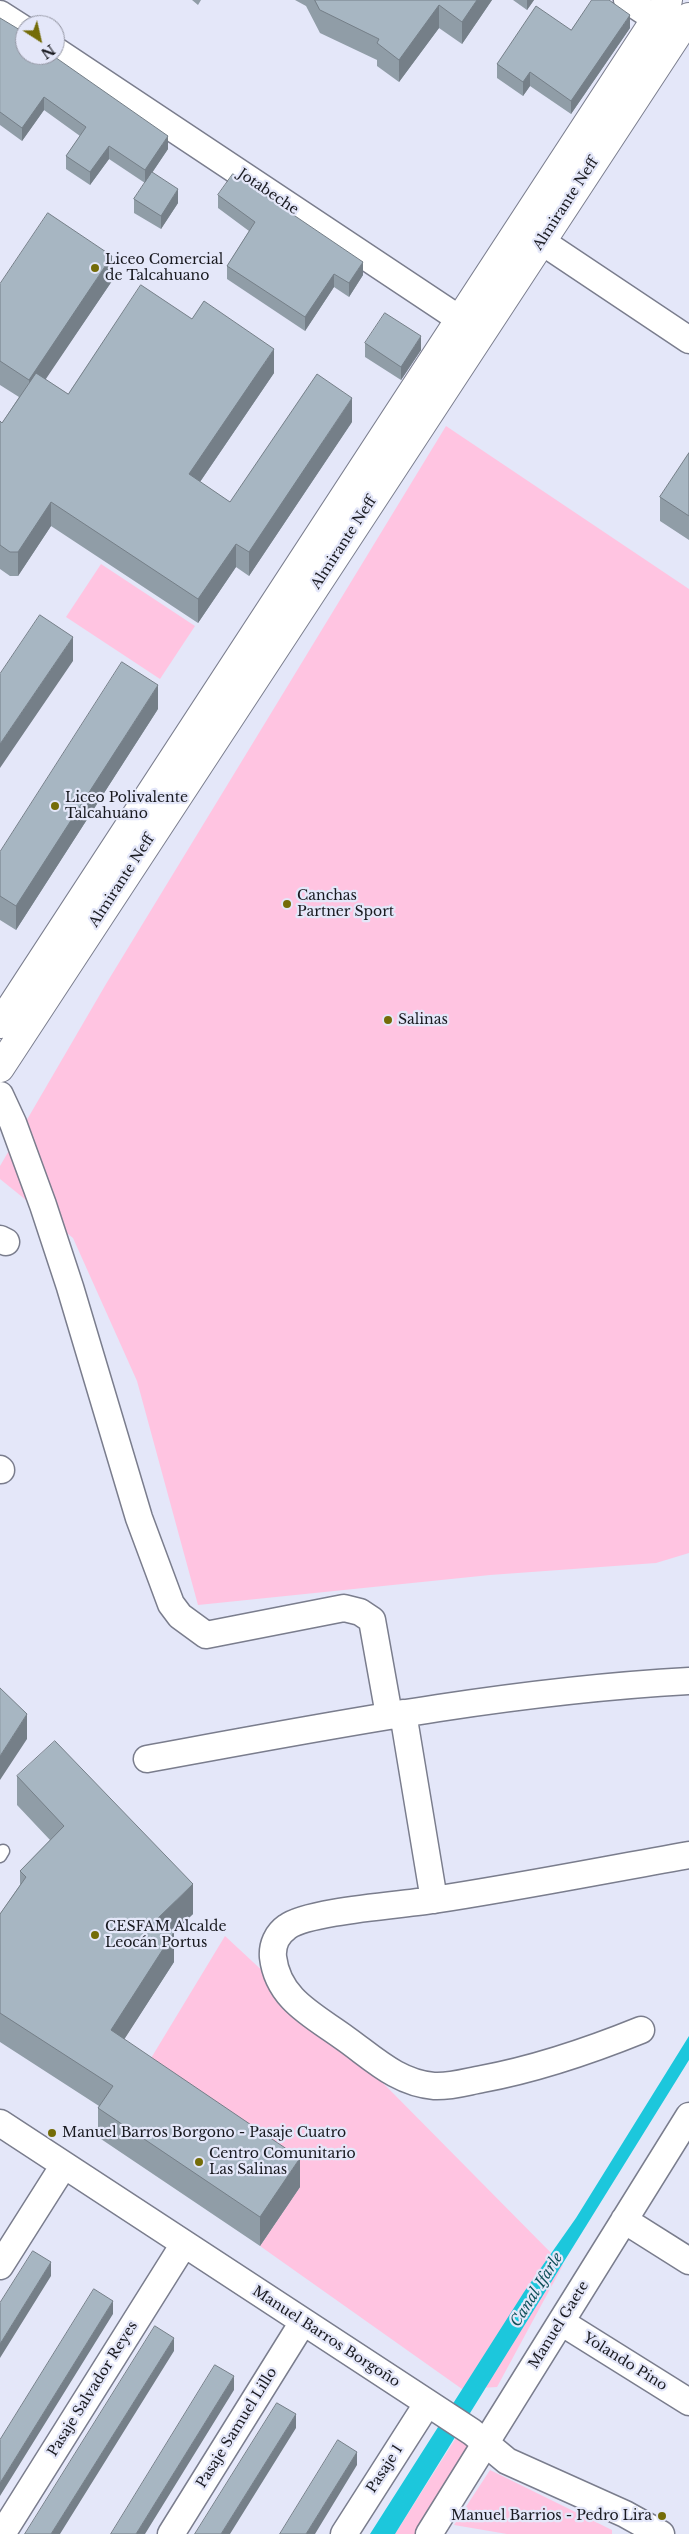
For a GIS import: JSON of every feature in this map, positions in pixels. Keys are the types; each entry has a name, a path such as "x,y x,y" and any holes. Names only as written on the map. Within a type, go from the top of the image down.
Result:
{"street":[{"path":"627,0 661,9 685,31"},
{"name":"Almirante Neff","path":"0,1024 661,9"},
{"path":"0,14 15,24"},
{"name":"Almirante Neff","path":"0,1068 542,242 685,31"},
{"name":"Jotabeche","path":"65,57 482,334"},
{"path":"519,226 689,340"},
{"path":"0,1096 14,1123 43,1205 73,1296 138,1518 171,1604 180,1616 206,1635 344,1608 360,1612 372,1620 396,1714 434,1900"},
{"path":"147,1759 396,1714 522,1695 623,1685 689,1681"},
{"path":"641,2030 532,2068 451,2085 422,2084 392,2073 302,2009 284,1990 276,1971 272,1949 280,1933 297,1921 308,1918 434,1900 689,1855"},
{"name":"Manuel Gaete","path":"428,2534 478,2438 561,2322 688,2121"},
{"name":"Manuel Barros Borgoño","path":"0,2123 434,2408 478,2438 507,2461 624,2524 661,2534"},
{"path":"0,2266 64,2165"},
{"path":"624,2220 689,2261"},
{"name":"Pasaje Salvador Reyes","path":"2,2534 184,2244"},
{"name":"Pasaje Samuel Lillo","path":"171,2534 303,2322"},
{"name":"Yolando Pino","path":"561,2322 689,2402"},
{"name":"Pasaje 1","path":"344,2534 434,2408"}],"shaded area":[{"name":"Salinas","path":"446,426 689,589 689,1553 656,1563 490,1575 198,1605 137,1381 73,1238 0,1179 0,1166 106,984"},
{"path":"101,564 195,626 160,679 66,617"},
{"path":"225,1936 382,2082 563,2265 497,2387 462,2389 260,2246 300,2187 139,2078"},
{"path":"459,2433 477,2441 418,2534 395,2534"},
{"path":"490,2470 612,2530 612,2534 507,2534 454,2525"}],"water":[{"name":"Canal Ifarle","path":"689,2036 689,2060 395,2534 370,2534 524,2292 576,2218"}],"building":[{"path":"315,0 477,0 462,22 439,5 399,60 377,43 379,39 320,10"},
{"path":"592,0 609,0 630,15 571,101 530,72 523,82 497,64 536,6 571,30"},
{"path":"0,18 15,27 15,65 65,64 168,136 145,170 109,146 90,172 66,156 86,127 44,97 22,128 0,112"},
{"path":"152,172 178,189 161,216 134,199"},
{"path":"233,174 363,262 349,283 334,274 305,317 227,266 255,222 218,195"},
{"path":"48,213 112,256 29,380 0,361 0,284"},
{"path":"141,285 192,319 204,301 274,349 189,474 230,502 317,374 352,398 249,552 236,544 198,599 51,502 18,552 10,552 0,545 0,421 2,423 36,373 68,394"},
{"path":"385,313 421,336 401,367 365,343"},
{"path":"689,453 689,516 660,497"},
{"path":"40,615 73,637 0,744 0,674"},
{"path":"122,662 158,685 16,906 0,896 0,852"},
{"path":"0,1688 27,1714 0,1756"},
{"path":"55,1741 193,1884 156,1920 174,1932 111,2030 300,2158 260,2217 98,2108 113,2086 0,2013 0,1914 26,1877 20,1871 64,1826 17,1776"},
{"path":"33,2251 51,2262 0,2344 0,2303"},
{"path":"94,2289 113,2301 0,2483 0,2440"},
{"path":"155,2326 174,2338 51,2534 25,2534"},
{"path":"215,2365 234,2376 136,2534 111,2534"},
{"path":"277,2403 296,2414 221,2534 195,2534"},
{"path":"338,2440 357,2452 306,2534 280,2534"}],"place":[{"name":"Liceo Comercial de Talcahuano","path":"95,268"},
{"name":"Liceo Polivalente Talcahuano","path":"55,806"},
{"name":"Canchas Partner Sport","path":"287,904"},
{"name":"Salinas","path":"388,1020"},
{"name":"CESFAM Alcalde Leocán Portus","path":"95,1935"},
{"name":"Manuel Barros Borgono - Pasaje Cuatro","path":"52,2133"},
{"name":"Centro Comunitario Las Salinas","path":"199,2162"},
{"name":"Manuel Barrios - Pedro Lira","path":"662,2516"}]}
